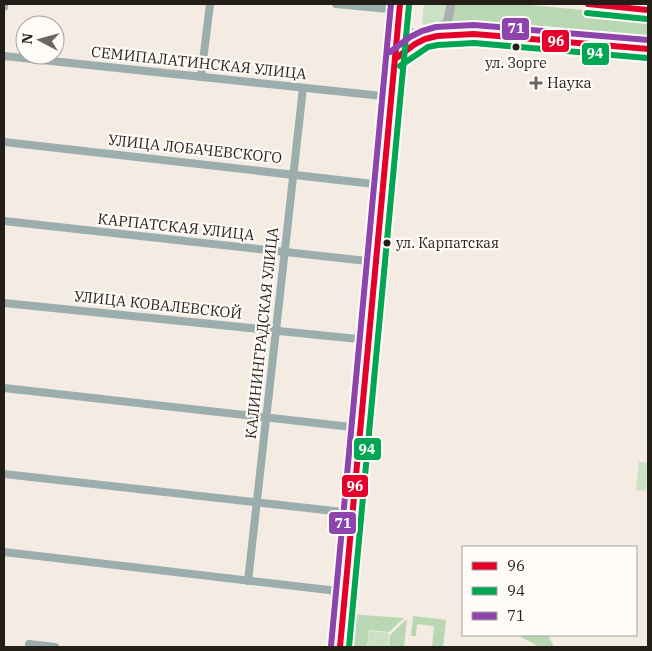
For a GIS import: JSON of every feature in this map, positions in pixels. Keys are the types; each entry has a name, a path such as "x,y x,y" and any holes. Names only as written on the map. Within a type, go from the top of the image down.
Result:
{"main road":[{"path":"437,36 448,20 450,4"},
{"path":"588,4 648,10"},
{"path":"399,10 410,32 425,39"},
{"path":"340,647 399,10"},
{"path":"395,59 415,44 437,36 486,35 648,50"}],"street":[{"path":"201,77 210,4"},
{"path":"336,4 399,10"},
{"name":"СЕМИПАЛАТИНСКАЯ УЛИЦА","path":"4,56 392,97"},
{"name":"КАЛИНИНГРАДСКАЯ УЛИЦА","path":"248,581 303,88"},
{"name":"УЛИЦА ЛОБАЧЕВСКОГО","path":"4,142 383,185"},
{"name":"КАРПАТСКАЯ УЛИЦА","path":"4,221 376,262"},
{"name":"УЛИЦА КОВАЛЕВСКОЙ","path":"4,303 368,340"},
{"path":"4,388 360,428"},
{"path":"4,474 352,513"},
{"path":"4,552 346,592"},
{"path":"29,644 55,647"}],"green space":[{"path":"424,4 448,4 446,18 438,27 431,28 422,24"},
{"path":"453,4 518,4 648,16 648,46 451,31 448,28"},
{"path":"639,462 648,463 646,491 636,490"},
{"path":"347,614 404,618 389,632 369,630 367,647 344,647"},
{"path":"413,616 446,620 443,647 432,647 434,626 417,624 416,636 411,636"},
{"path":"407,619 404,647 389,647 390,635"},
{"path":"369,631 389,633 388,647 368,647"},
{"path":"519,636 548,636 554,647 540,647"}],"transit line":[{"name":"71","path":"331,646 391,4"},
{"name":"96","path":"340,647 400,4"},
{"name":"96","path":"588,4 648,10"},
{"name":"94","path":"349,647 409,5"},
{"name":"94","path":"587,13 647,19"},
{"name":"71","path":"390,52 410,37 422,31 436,27 474,25 648,40"},
{"name":"96","path":"395,59 425,39 437,36 474,34 648,49"},
{"name":"94","path":"400,66 428,47 474,43 647,58"}],"place":[{"name":"ул. Зорге","path":"516,47"},
{"name":"Наука","path":"536,83"},
{"name":"ул. Карпатская","path":"387,243"}]}
